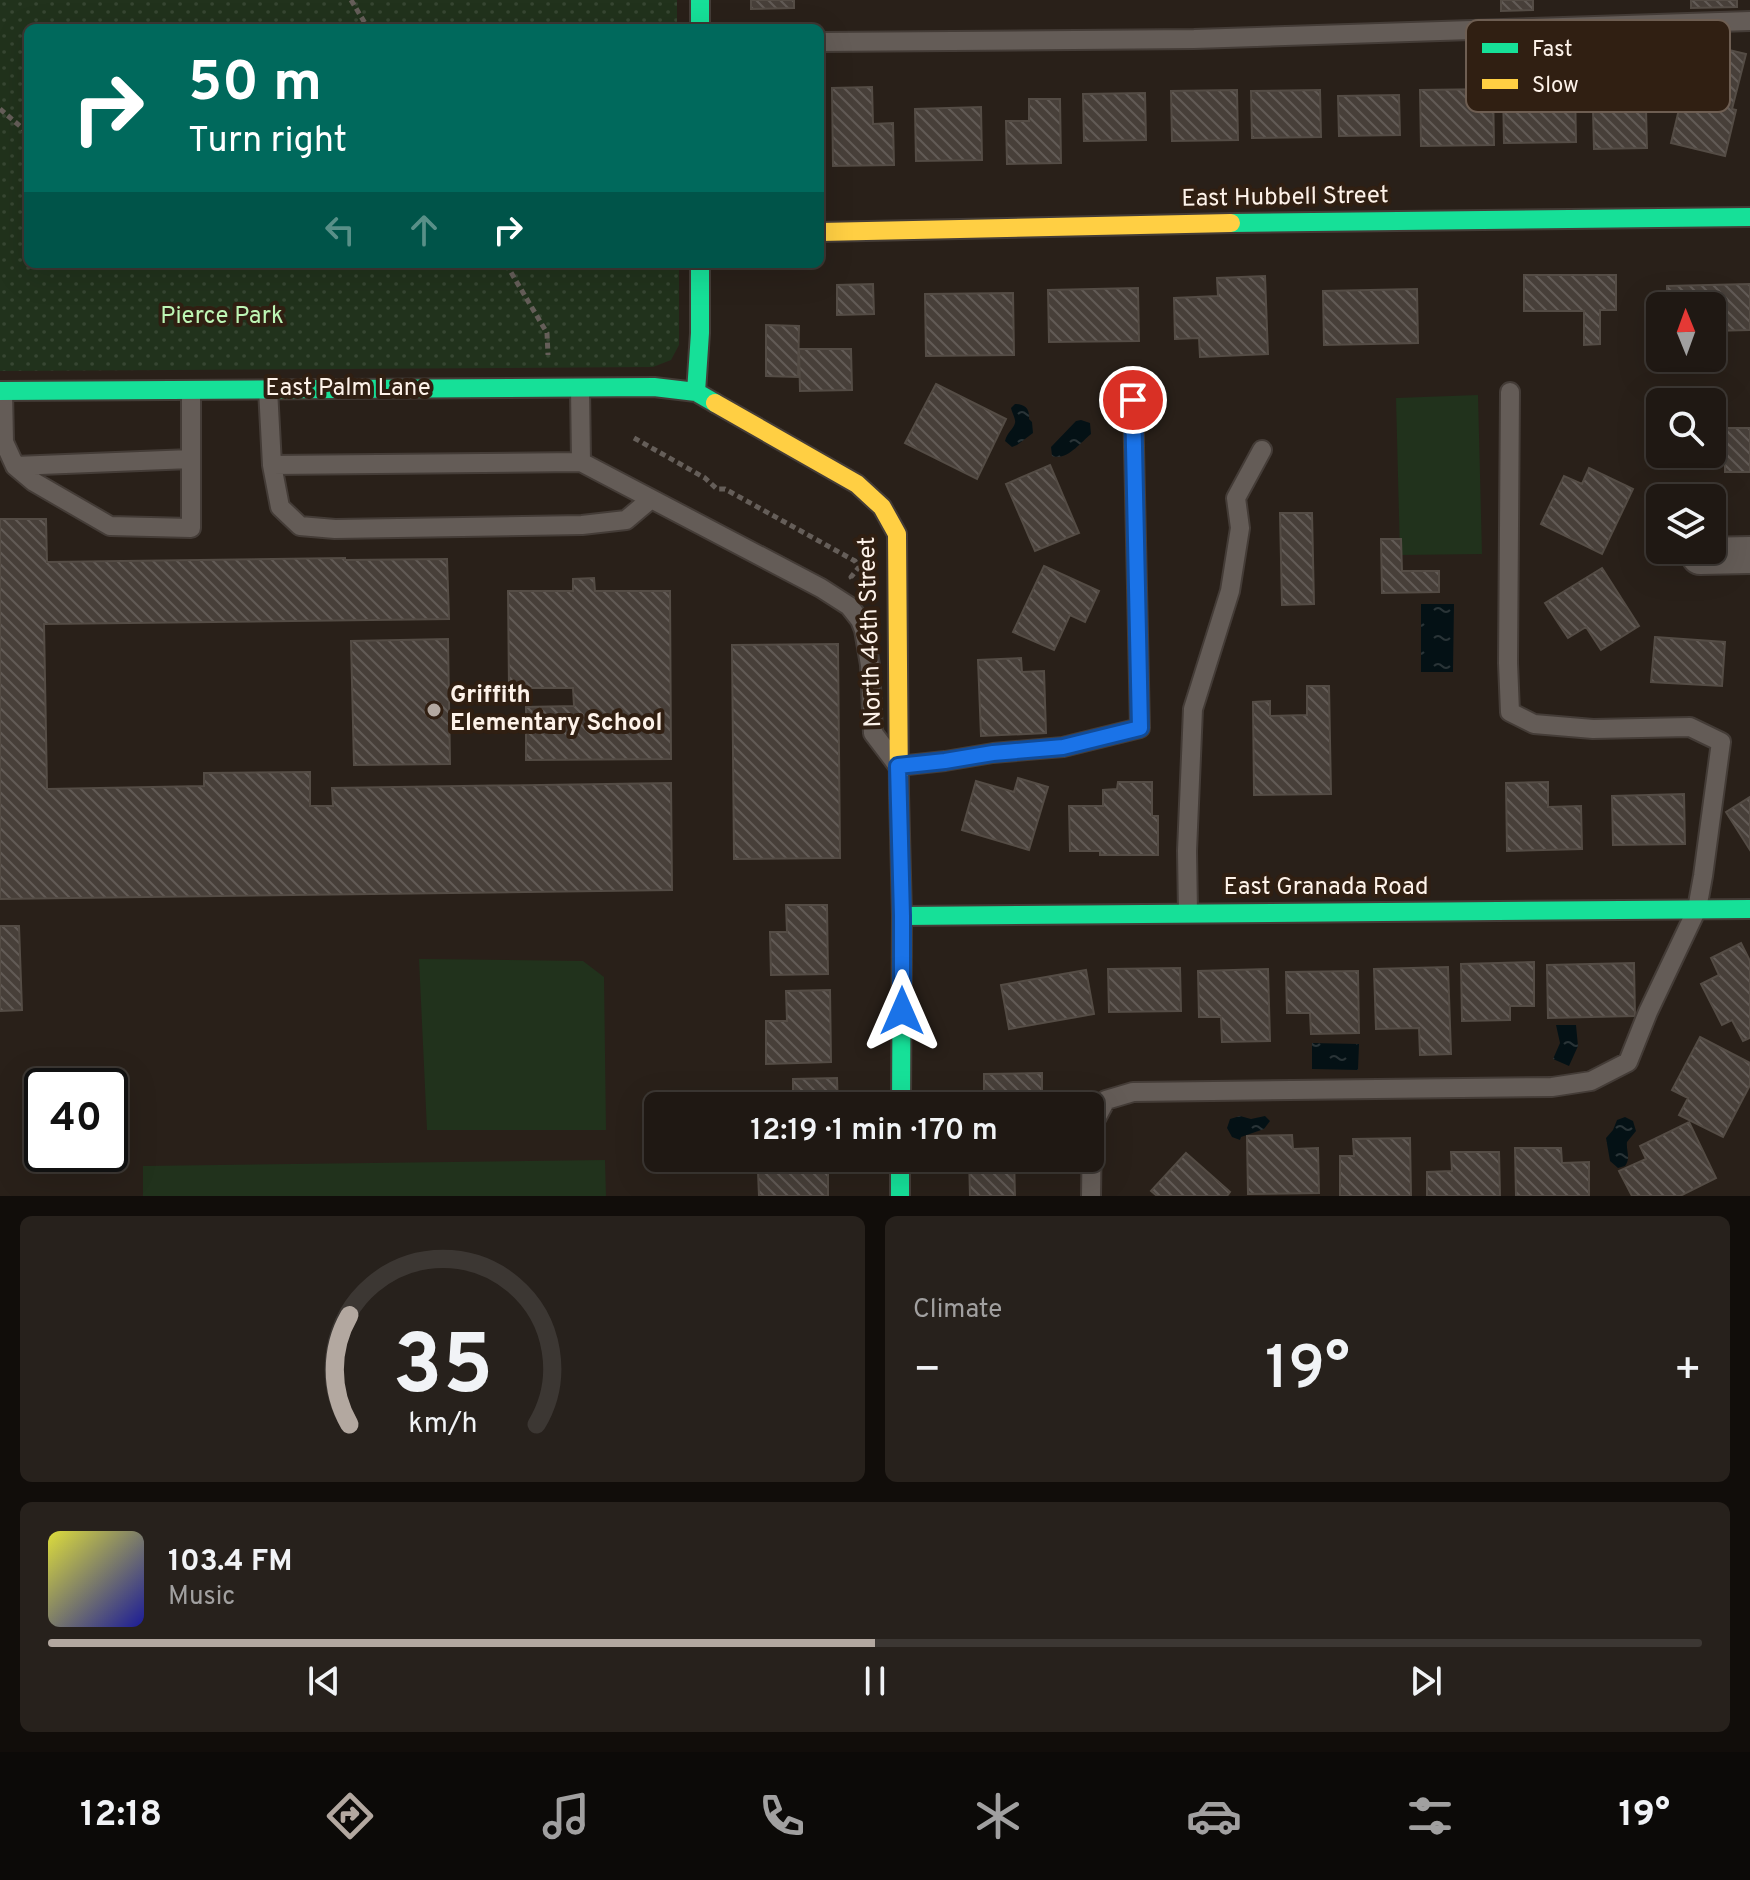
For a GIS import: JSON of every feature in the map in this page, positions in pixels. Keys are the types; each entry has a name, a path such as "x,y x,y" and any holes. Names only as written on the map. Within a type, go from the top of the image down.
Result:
{"street":[{"path":"700,0 700,24"},
{"name":"East Hubbell Street","path":"824,232 1164,224 1750,217"},
{"path":"696,392 700,268"},
{"name":"East Palm Lane","path":"2,391 654,387 696,392"},
{"name":"North 46th Street","path":"696,392 857,484 882,507 897,534 901,1092"},
{"path":"1726,555 1750,555"},
{"name":"East Granada Road","path":"902,916 1750,909"},
{"path":"900,1172 900,1196"}],"lane":[{"path":"1730,22 1750,21"},
{"path":"824,42 1194,39 1466,30"},
{"path":"580,388 581,462"},
{"path":"268,389 272,465 280,507 300,526 335,529 582,525 626,520 651,499"},
{"path":"2,391 4,442 15,466 34,482 110,526 191,528 191,390"},
{"path":"1091,1196 1092,1126 1106,1100 1133,1092 1552,1087 1591,1081 1628,1062 1697,909 1721,742 1690,727 1593,729 1534,724 1510,712 1510,392"},
{"path":"272,465 581,462 821,588 849,606 864,630 870,665 873,733 898,766 1063,747 1140,728 1133,400"},
{"path":"1188,913 1187,851 1193,709 1230,591 1240,528 1236,498 1262,450"},
{"path":"15,466 191,459"}],"path":[{"path":"351,0 366,24"},
{"path":"0,109 24,130"},
{"path":"508,268 547,333 549,388"},
{"path":"634,438 705,478 717,489 725,489 855,561 859,567 851,577 859,586"}],"green space":[{"name":"Pierce Park","path":"0,0 677,0 677,24 24,24 24,268 679,268 679,345 671,360 653,367 0,371"},
{"path":"1478,395 1482,554 1400,555 1396,398"},
{"path":"419,959 583,961 604,977 606,1130 427,1130"},
{"path":"605,1160 606,1196 143,1196 143,1166"}],"water":[{"path":"1015,404 1028,410 1033,433 1012,447 1005,441 1015,423 1011,408"},
{"path":"1076,421 1090,423 1091,434 1068,454 1052,456 1051,447"},
{"path":"1421,604 1454,604 1453,672 1421,672"},
{"path":"1556,1025 1576,1025 1578,1046 1569,1066 1553,1059 1560,1043"},
{"path":"1312,1043 1359,1044 1358,1070 1312,1069"},
{"path":"1240,1116 1251,1119 1265,1116 1270,1121 1264,1129 1240,1140 1232,1137 1227,1128 1230,1119"},
{"path":"1625,1117 1633,1121 1636,1131 1627,1142 1627,1163 1618,1168 1610,1161 1606,1138 1617,1120"}],"building":[{"path":"751,0 794,0 794,8 751,9"},
{"path":"1501,0 1533,0 1533,10 1501,11"},
{"path":"1691,0 1737,0 1737,7 1691,8"},
{"path":"1730,50 1746,54 1732,109 1736,110 1725,156 1671,143 1678,112 1730,112"},
{"path":"872,87 873,124 893,123 894,165 833,166 832,88"},
{"path":"1466,89 1466,112 1493,112 1494,145 1421,146 1420,90"},
{"path":"1237,90 1238,140 1172,141 1171,91"},
{"path":"1320,90 1321,137 1252,138 1251,91"},
{"path":"1145,93 1146,140 1084,141 1083,94"},
{"path":"1399,95 1400,135 1339,136 1338,96"},
{"path":"1029,99 1060,99 1061,163 1007,164 1006,121 1029,121"},
{"path":"981,107 982,160 916,161 915,109"},
{"path":"1503,112 1575,112 1576,142 1504,143"},
{"path":"1593,112 1646,112 1647,148 1594,149"},
{"path":"1524,275 1616,275 1616,310 1600,310 1600,344 1584,345 1584,311 1524,311"},
{"path":"1265,276 1268,354 1200,357 1199,338 1175,339 1174,298 1218,296 1217,278"},
{"path":"873,284 874,314 837,315 837,285"},
{"path":"1750,284 1750,330 1726,331 1726,292 1667,292 1667,286"},
{"path":"1138,288 1139,341 1049,342 1048,290"},
{"path":"1417,289 1418,343 1324,345 1323,291"},
{"path":"1013,293 1014,355 926,356 925,294"},
{"path":"766,325 799,326 798,377 766,376"},
{"path":"799,349 851,349 852,390 800,391"},
{"path":"936,384 1006,419 977,479 905,443"},
{"path":"1726,428 1750,428 1750,472 1725,472"},
{"path":"1050,465 1079,533 1035,551 1006,484"},
{"path":"1589,468 1633,489 1602,554 1541,524 1564,476 1582,484"},
{"path":"1280,513 1312,513 1314,604 1282,605"},
{"path":"0,519 46,519 47,562 447,559 449,619 44,624 47,789 204,786 204,773 310,772 310,806 333,806 332,788 671,783 672,890 0,899"},
{"path":"1381,539 1401,539 1402,571 1439,571 1439,592 1382,593"},
{"path":"1044,566 1099,591 1085,622 1070,615 1054,650 1013,632"},
{"path":"1602,568 1639,626 1601,650 1586,627 1568,638 1545,603"},
{"path":"594,578 595,591 670,591 671,759 526,760 526,707 574,706 573,688 509,688 508,591 573,591 573,579"},
{"path":"1655,637 1725,642 1722,686 1651,682"},
{"path":"448,639 450,764 354,765 351,641"},
{"path":"838,644 840,858 734,859 732,645"},
{"path":"1021,658 1022,672 1044,671 1046,733 981,736 978,660"},
{"path":"1307,686 1329,686 1331,794 1254,795 1253,702 1270,701 1270,716 1307,715"},
{"path":"1018,778 1048,787 1029,850 962,830 976,781 1014,792"},
{"path":"1118,782 1152,782 1152,816 1158,816 1158,855 1100,855 1100,851 1070,851 1069,806 1103,806 1103,790 1117,789"},
{"path":"1548,782 1548,807 1581,806 1582,849 1507,851 1506,783"},
{"path":"1684,794 1685,844 1613,845 1612,796"},
{"path":"1750,797 1750,850 1726,812"},
{"path":"786,905 827,905 828,974 771,975 770,932 787,932"},
{"path":"0,926 19,926 22,1010 0,1011"},
{"path":"1741,943 1750,961 1750,1038 1743,1041 1732,1020 1722,1025 1701,984 1719,975 1711,958"},
{"path":"1534,962 1534,1006 1510,1006 1510,1020 1462,1021 1461,964"},
{"path":"1634,963 1635,1016 1548,1018 1547,965"},
{"path":"1448,967 1451,1054 1420,1055 1419,1028 1376,1029 1374,969"},
{"path":"1180,968 1181,1011 1109,1012 1108,969"},
{"path":"1268,969 1270,1041 1222,1042 1221,1017 1199,1017 1198,971"},
{"path":"1086,970 1094,1014 1009,1029 1001,985"},
{"path":"1358,971 1359,1033 1311,1034 1310,1013 1287,1013 1286,972"},
{"path":"830,990 831,1062 766,1064 766,1021 787,1021 786,991"},
{"path":"1700,1037 1750,1063 1750,1085 1723,1137 1679,1115 1688,1098 1672,1090"},
{"path":"1042,1073 1042,1092 984,1092 984,1074"},
{"path":"837,1078 838,1092 793,1092 793,1079"},
{"path":"1689,1122 1716,1178 1680,1196 1632,1196 1619,1171 1646,1159 1640,1146"},
{"path":"1292,1135 1293,1149 1318,1148 1319,1193 1248,1194 1247,1136"},
{"path":"1410,1138 1411,1196 1340,1196 1340,1156 1354,1156 1353,1139"},
{"path":"1515,1148 1561,1148 1562,1163 1589,1162 1589,1196 1516,1196"},
{"path":"1451,1152 1499,1152 1500,1196 1427,1196 1427,1172 1452,1171"},
{"path":"1186,1153 1230,1192 1227,1196 1157,1196 1151,1191"},
{"path":"758,1172 828,1172 828,1196 759,1196"},
{"path":"969,1172 1014,1172 1015,1196 970,1196"}],"traffic: fast":[{"path":"700,0 700,24"},
{"path":"1231,223 1750,217"},
{"path":"696,392 700,268"},
{"path":"0,391 654,387 696,392 715,403"},
{"path":"899,793 901,1092"},
{"path":"902,916 1750,909"},
{"path":"900,1172 900,1196"}],"traffic: slow":[{"path":"824,232 1231,223"},
{"path":"715,403 857,484 882,507 897,534 899,793"}],"place":[{"name":"Griffith Elementary School","path":"434,710"}],"route":[{"path":"902,1011 898,766 1063,747 1140,728 1133,400"}]}
